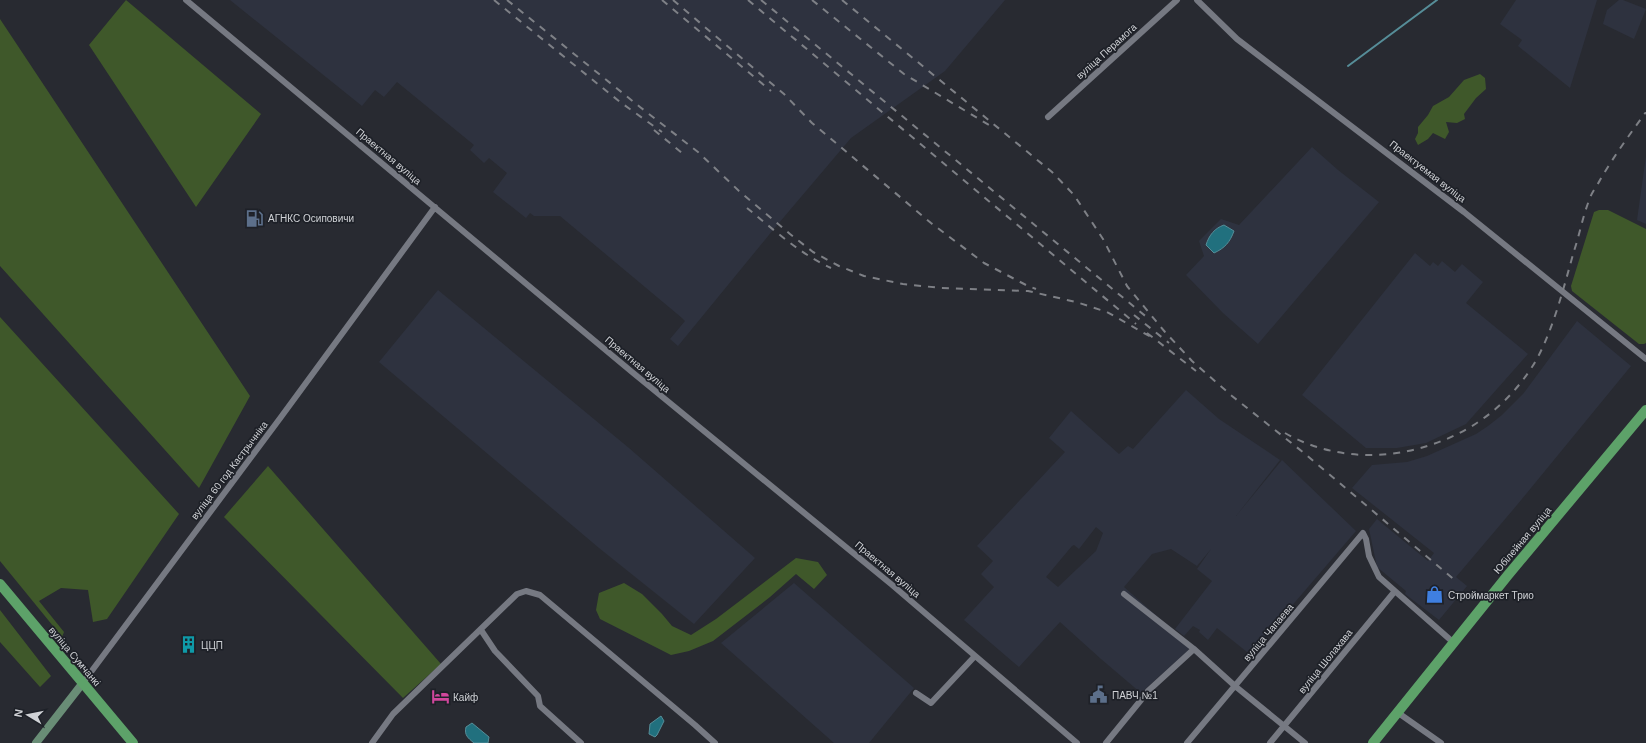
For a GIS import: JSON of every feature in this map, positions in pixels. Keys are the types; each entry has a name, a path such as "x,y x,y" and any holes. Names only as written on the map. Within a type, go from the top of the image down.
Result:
{"main road":[{"name":"Юбілейная вуліца","path":"1373,743 1646,410"},
{"name":"вуліца Сумчанкі","path":"0,584 82,684 133,743"}],"street":[{"name":"Праектная вуліца","path":"186,0 674,407 891,584 1077,743"},
{"name":"вуліца Перамога","path":"1048,117 1177,0"},
{"name":"Праектуемая вуліца","path":"1197,0 1238,39 1458,208 1592,314 1646,359"},
{"name":"вуліца 60 год Кастрычніка","path":"36,743 82,684 281,417 435,207"},
{"name":"вуліца Чапаева","path":"1187,743 1364,533 1369,556 1379,577 1395,591"},
{"path":"372,743 393,714 518,594 526,591 540,595 715,743"},
{"path":"1395,591 1454,643"},
{"name":"вуліца Шолахава","path":"1270,743 1395,591"},
{"path":"1124,594 1194,649 1235,686 1305,743"},
{"path":"481,630 495,651 538,696 540,706 581,743"},
{"path":"1148,691 1194,649"},
{"path":"916,693 931,703 975,656"},
{"path":"1106,743 1142,700"},
{"path":"1397,712 1441,743"}],"shaded area":[{"path":"230,0 1005,0 945,71 851,138 678,346 670,339 685,321 682,318 560,216 534,216 530,213 526,218 493,192 507,173 489,158 484,163 470,150 474,145 397,82 384,97 375,90 362,106"},
{"path":"1516,0 1597,0 1570,88 1518,46 1522,40 1500,24"},
{"path":"1619,0 1623,0 1646,9 1634,39 1603,24 1607,10"},
{"path":"1312,147 1338,170 1379,202 1258,344 1223,313 1186,275 1204,256 1199,241 1221,219 1239,225"},
{"path":"1646,156 1646,224 1637,220"},
{"path":"1415,253 1430,266 1433,262 1438,266 1442,261 1455,272 1462,264 1483,282 1466,303 1528,354 1466,424 1426,443 1397,448 1366,448 1302,395"},
{"path":"438,290 629,448 755,558 694,624 599,548 379,362"},
{"path":"1577,321 1631,366 1456,577 1467,586 1439,620 1405,594 1406,591 1377,567 1369,529 1377,519 1428,561 1434,553 1352,488 1372,465 1407,462 1427,456 1476,434 1488,426 1502,415 1523,394"},
{"path":"1186,390 1219,419 1280,460 1236,516 1282,460 1356,531 1253,651 1250,649 1247,652 1217,628 1208,640 1199,632 1200,630 1193,626 1184,636 1175,629 1212,581 1197,569 1211,549 1197,566 1171,549 1152,554 1124,587 1192,647 1141,693 1060,622 1019,667 964,620 994,587 981,574 993,561 977,546 1065,452 1049,438 1071,411 1119,454 1128,446 1133,449","holes":["1096,527 1103,533 1096,551 1058,587 1046,577 1072,546 1074,545 1079,549"]},
{"path":"794,583 914,688 869,743 834,743 721,643"}],"green space":[{"path":"126,0 261,114 196,207 89,45"},
{"path":"0,19 250,396 199,488 0,266"},
{"path":"1480,74 1485,78 1486,89 1476,98 1464,114 1465,119 1457,123 1446,122 1449,132 1445,139 1433,133 1428,139 1418,145 1415,139 1418,133 1418,127 1433,106 1449,97 1464,80"},
{"path":"1599,210 1608,210 1646,229 1646,343 1644,344 1639,344 1572,291 1571,286 1594,212"},
{"path":"0,317 179,514 107,619 93,622 88,590 61,588 39,601 64,632 62,637 0,561"},
{"path":"268,466 441,664 403,698 224,517"},
{"path":"796,558 818,562 827,575 814,589 796,574 770,597 713,641 689,651 671,655 600,619 596,610 599,593 624,583 642,594 672,626 691,635 716,619"},
{"path":"0,610 51,676 40,687 0,642"}],"water":[{"path":"1224,225 1234,231 1227,244 1214,253 1206,245 1207,241 1215,230"},
{"path":"661,716 664,721 655,737 649,734 650,724"},
{"path":"472,723 489,737 488,743 474,743 468,738 466,734 466,727"}],"waterway":[{"path":"1348,66 1437,0"}],"railway":[{"path":"494,0 620,102 662,132"},
{"path":"507,0 698,152 739,191 790,234 813,252 839,266 864,276 903,284 941,288 1028,291 1076,302 1107,312 1151,337"},
{"path":"662,0 771,91"},
{"path":"673,0 784,94 812,123 931,223 984,263 1036,289"},
{"path":"748,0 1136,324"},
{"path":"761,0 1149,319"},
{"path":"812,0 904,74 989,125"},
{"path":"842,0 1052,172 1074,195 1103,239 1127,286 1165,332 1192,361 1232,396 1304,453 1457,582"},
{"path":"1285,433 1314,446 1329,450 1361,455 1393,454 1445,440 1479,422 1508,398 1532,367 1546,341 1557,310 1585,211 1591,196 1616,154 1646,112"},
{"path":"654,130 682,153"},
{"path":"747,208 808,256 831,268"},
{"path":"1134,315 1169,343"},
{"path":"1147,333 1196,371"}],"place":[{"name":"АГНКС Осиповичи","path":"255,218"},
{"name":"Строймаркет Трио","path":"1435,595"},
{"name":"ЦЦП","path":"188,645"},
{"name":"ПАВЧ №1","path":"1099,695"},
{"name":"Кайф","path":"440,697"}]}
